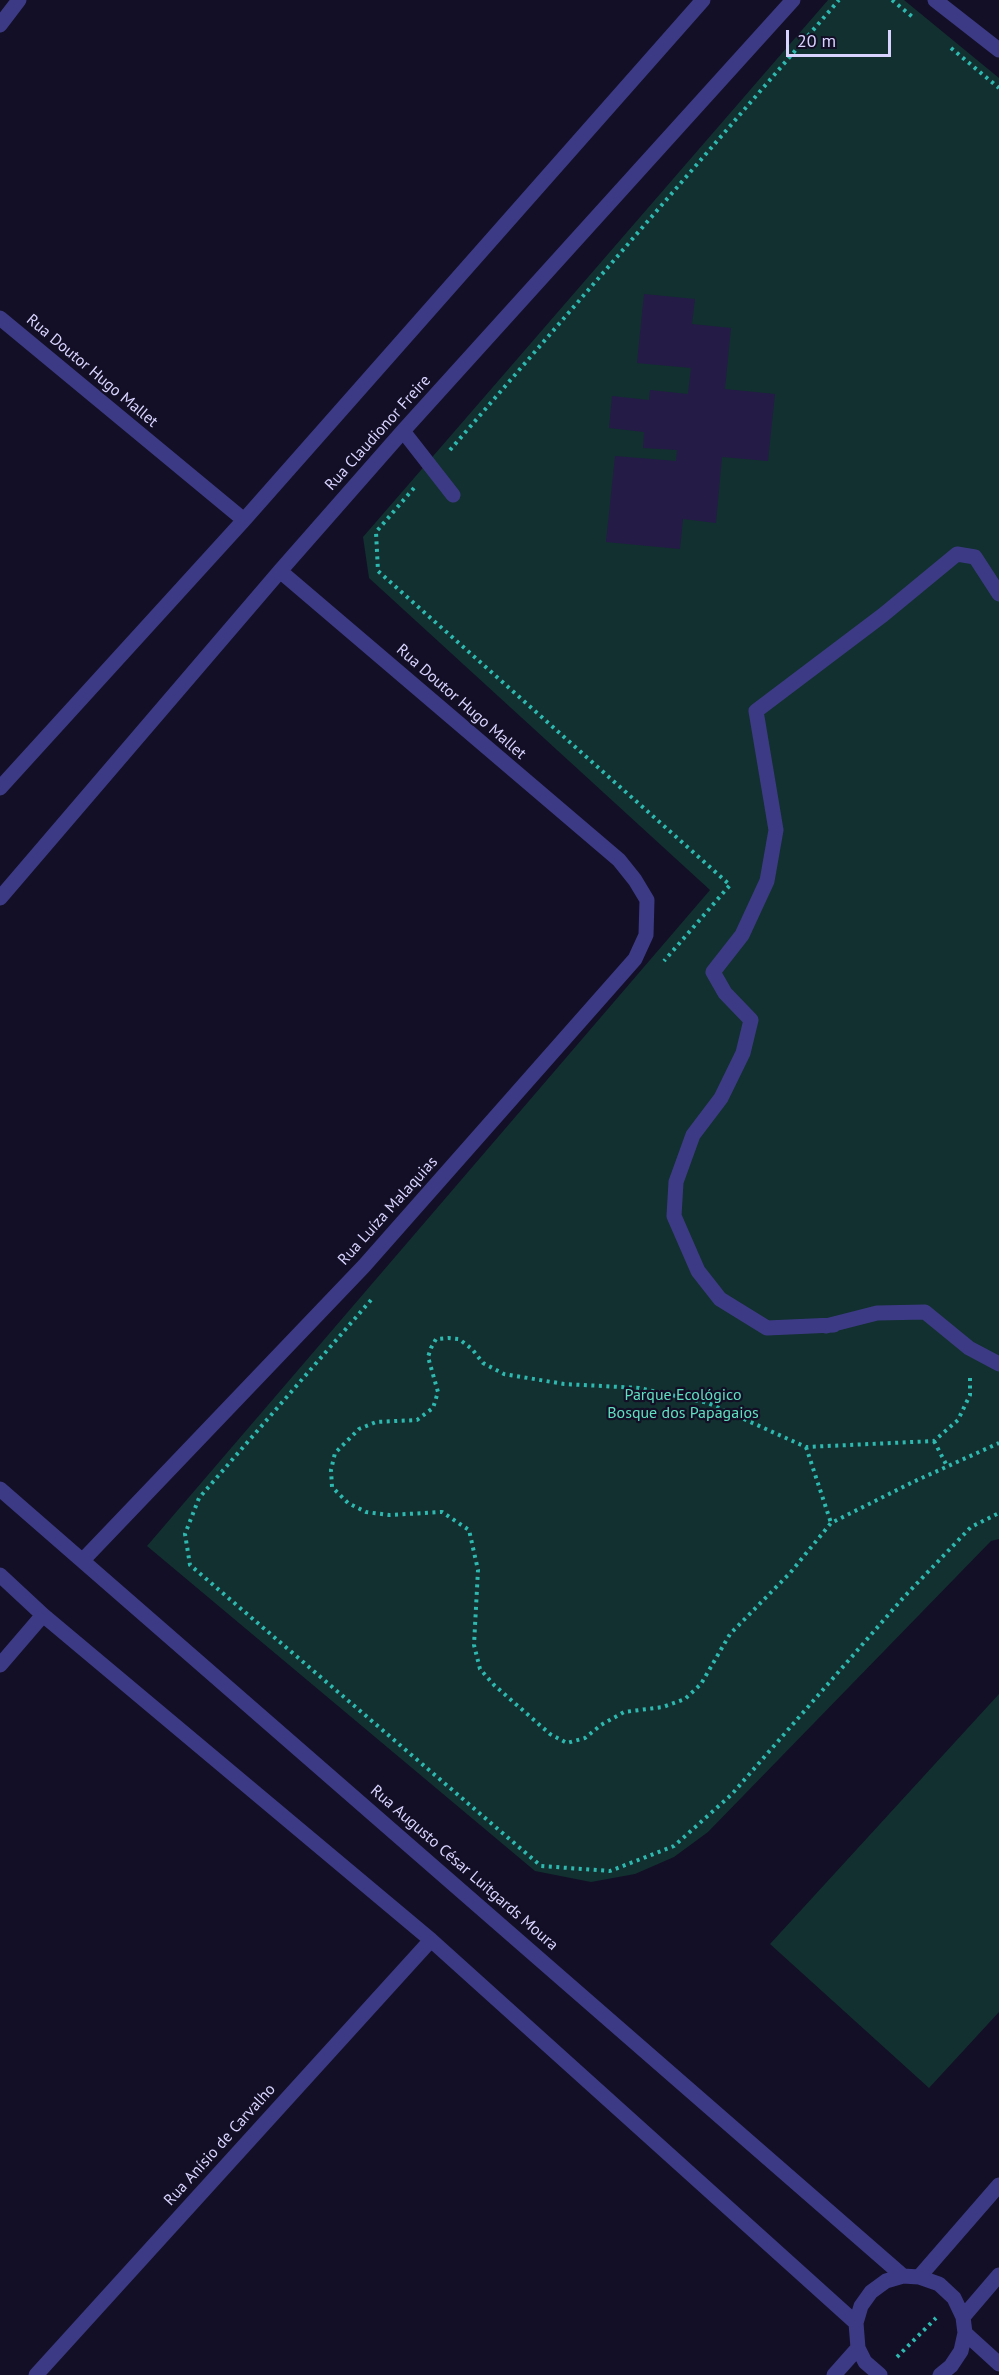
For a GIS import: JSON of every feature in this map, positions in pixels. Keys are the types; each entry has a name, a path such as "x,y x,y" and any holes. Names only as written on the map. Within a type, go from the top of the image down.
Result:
{"street":[{"path":"0,25 19,0"},
{"path":"0,788 244,520 703,0"},
{"name":"Rua Claudionor Freire","path":"0,898 403,431 793,0"},
{"path":"935,0 999,50"},
{"name":"Rua Doutor Hugo Mallet","path":"0,318 244,520"},
{"path":"403,431 453,495"},
{"path":"834,1326 767,1328 720,1299 698,1271 674,1216 676,1182 693,1135 721,1098 743,1053 751,1020 725,993 714,972 742,935 767,881 776,830 756,711 883,615 957,555 975,557 999,594"},
{"name":"Rua Doutor Hugo Mallet","path":"280,571 619,860"},
{"name":"Rua Luíza Malaquias","path":"83,1560 364,1266 635,959 646,935 647,900 635,879 619,860"},
{"path":"796,1330 834,1326 877,1313 925,1312 969,1348 999,1364"},
{"name":"Rua Augusto César Luitgards Moura","path":"0,1489 903,2276"},
{"path":"0,1575 43,1615 431,1940 856,2323"},
{"path":"0,1665 43,1615"},
{"name":"Rua Anísio de Carvalho","path":"36,2375 431,1940"},
{"path":"919,2277 999,2185"},
{"path":"880,2375 865,2362 858,2348 856,2323 861,2306 871,2292 886,2281 903,2276 919,2277 939,2284 954,2298 964,2325 999,2364"},
{"path":"940,2375 951,2366 961,2350 964,2325 999,2276"},
{"path":"834,2375 858,2348"}],"path":[{"path":"454,445 839,0"},
{"path":"422,480 376,532 378,571 730,885 660,966"},
{"path":"379,1291 199,1498 185,1534 190,1565 541,1866 610,1871 674,1846 732,1794 903,1598 971,1527 999,1513"},
{"path":"969,1348 970,1395 958,1420 934,1441 806,1447 708,1403 639,1388 564,1384 504,1374 483,1363 472,1349 459,1340 448,1338 436,1340 430,1348 428,1358 438,1392 433,1408 417,1420 376,1422 359,1429 335,1453 331,1470 332,1486 348,1503 366,1512 389,1515 442,1512 469,1530 478,1570 474,1645 480,1669 494,1685 550,1734 567,1743 585,1738 601,1725 624,1712 663,1707 685,1699 701,1684 730,1634 790,1573 831,1523 999,1443"},
{"path":"934,1441 947,1466"},
{"path":"806,1447 831,1523"}],"green space":[{"name":"Parque Ecológico Bosque dos Papagaios","path":"828,0 904,0 999,78 999,1539 991,1541 708,1832 674,1857 635,1874 591,1882 535,1871 147,1546 710,890 369,578 363,537"},
{"path":"999,1694 999,2012 929,2088 770,1944"}],"building":[{"path":"644,294 695,299 692,324 731,328 725,389 775,394 768,461 722,457 716,523 683,519 680,549 606,542 615,456 676,461 677,450 643,448 644,432 609,428 612,396 649,400 650,390 688,394 691,368 637,363"}]}
